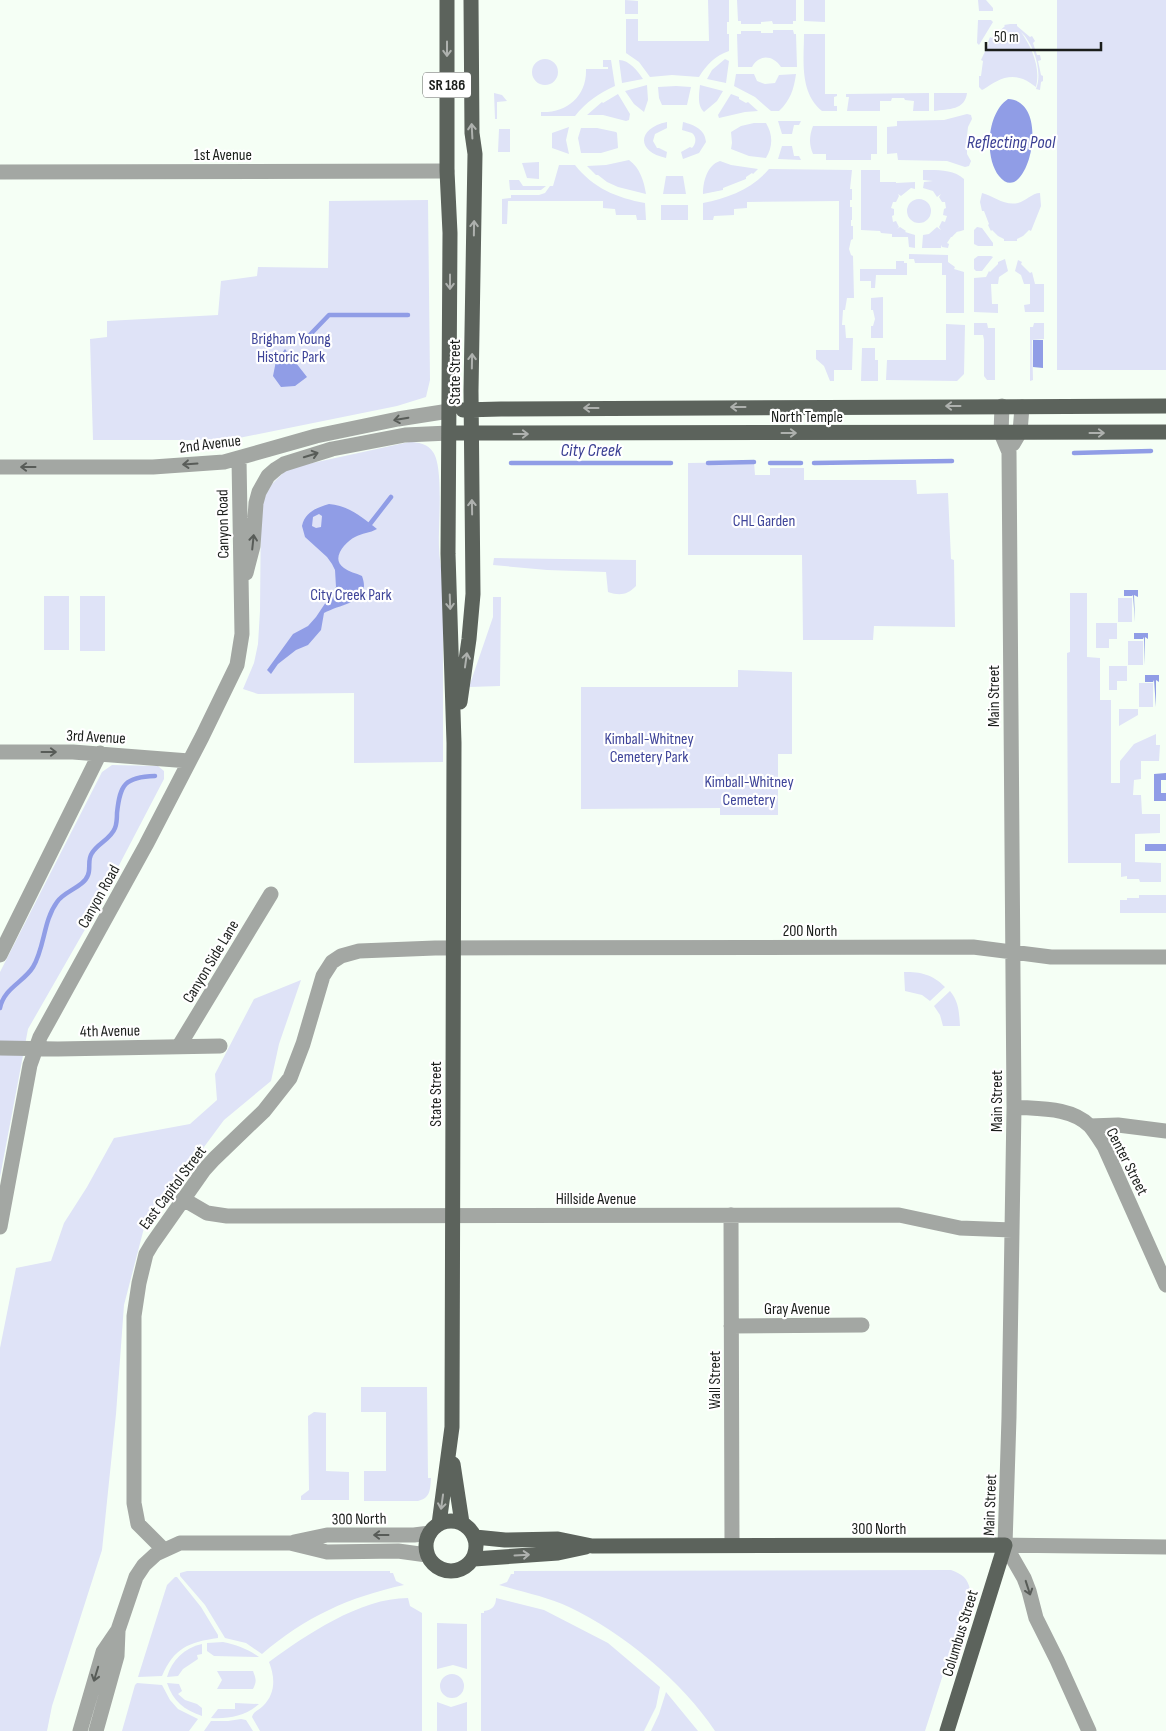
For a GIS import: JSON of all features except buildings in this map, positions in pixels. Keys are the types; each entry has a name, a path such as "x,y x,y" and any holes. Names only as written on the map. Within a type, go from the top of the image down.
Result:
{"main road":[{"name":"State Street","path":"447,0 447,170 450,233 448,554 454,743 450,1445 462,1523"},
{"name":"State Street","path":"454,743 472,617 474,154 472,133 472,0"},
{"name":"North Temple","path":"449,411 1166,406"},
{"name":"North Temple","path":"449,433 1166,432"},
{"name":"State Street","path":"435,1528 450,1445"},
{"path":"428,1555 437,1568 452,1572 465,1568 474,1559 477,1546 475,1537 468,1527 462,1523 450,1521 435,1528"},
{"name":"SR 186","path":"428,1555 427,1542 435,1528"},
{"name":"300 North","path":"475,1537 505,1540 558,1539 592,1546"},
{"name":"300 North","path":"474,1559 558,1553 592,1546 1005,1546"},
{"name":"Columbus Street","path":"947,1731 1005,1546"}],"street":[{"name":"1st Avenue","path":"0,172 447,170"},
{"name":"Main Street","path":"1002,406 1001,433 1009,452 1014,952 1014,1107 1005,1546 1024,1578 1036,1618 1054,1652 1089,1731"},
{"name":"Main Street","path":"1009,452 1020,432 1022,407"},
{"name":"2nd Avenue","path":"0,467 153,467 224,462 316,436 398,419 449,411"},
{"name":"Canyon Road","path":"242,589 253,546 257,498 260,488 268,476 284,464 332,449 405,435 449,433"},
{"name":"Canyon Road","path":"0,1227 3,1198 30,1065 42,1033 146,845 237,665 242,634 239,459"},
{"name":"3rd Avenue","path":"0,752 100,754 189,761"},
{"path":"0,955 100,754"},
{"name":"Canyon Side Lane","path":"179,1046 270,894"},
{"name":"200 North","path":"453,948 973,948 1051,957 1166,957"},
{"name":"East Capitol Street","path":"163,1549 138,1524 134,1512 134,1316 138,1283 146,1254 183,1199 214,1158 264,1111 290,1078 303,1044 323,976 332,962 350,953 369,949 453,948"},
{"name":"4th Avenue","path":"0,1048 220,1046"},
{"name":"Center Street","path":"1014,1107 1069,1114 1090,1126 1104,1146 1166,1285"},
{"path":"1090,1126 1118,1125 1166,1131"},
{"name":"Hillside Avenue","path":"183,1199 207,1213 227,1216 899,1215 911,1216 960,1228 1012,1230"},
{"name":"Wall Street","path":"731,1215 732,1545"},
{"name":"Gray Avenue","path":"731,1326 862,1325"},
{"name":"300 North","path":"163,1549 180,1543 290,1543 327,1535 414,1535 435,1528"},
{"name":"300 North","path":"290,1543 327,1552 398,1551 428,1555"},
{"name":"300 North","path":"1005,1546 1166,1547"},
{"path":"80,1731 103,1652 118,1630 140,1570 148,1560 163,1549"},
{"path":"96,1731 117,1656 118,1630"}],"green space":[{"path":"625,0 638,1 638,14 625,14"},
{"path":"708,0 729,0 727,34 729,34 729,51 712,61 699,77 672,75 650,77 639,62 626,53 626,19 638,19 638,41 709,41"},
{"path":"737,0 796,0 796,21 793,21 793,24 773,24 772,21 761,22 761,24 741,24 741,21 738,21"},
{"path":"804,0 825,0 825,22 804,21"},
{"path":"978,0 986,0 993,8 993,11 979,11"},
{"path":"1057,0 1166,0 1166,370 1057,370"},
{"path":"978,20 991,20 993,22 979,45 977,43"},
{"path":"1017,24 1030,37 1032,36 1035,41 1033,43 1037,55 1040,55 1041,60 1038,61 1041,75 1043,76 1040,90 1036,89 1038,67 1036,59 1030,44 1021,32 1036,64 1036,87 1023,79 1012,77 1002,79 982,90 979,87 979,76 981,76 983,61 981,60 990,37 992,38 1004,25"},
{"path":"773,30 793,30 794,34 796,34 797,67 781,67 770,58 762,58 752,67 738,67 737,34 741,34 741,31 773,33"},
{"path":"804,34 825,34 825,94 837,94 834,97 834,106 837,106 837,111 822,111 809,95 804,75"},
{"path":"545,59 554,63 558,72 554,81 545,85 536,81 532,72 536,63"},
{"path":"725,59 729,61 726,83 707,79 712,70"},
{"path":"603,60 611,60 615,86 593,98 575,116 541,116 541,112 559,110 574,101 583,87 586,69 608,69 608,67 603,67"},
{"path":"619,60 630,64 643,79 622,83"},
{"path":"736,74 754,74 757,81 765,84 775,83 779,75 796,74 789,99 779,111 771,111 755,97 734,86"},
{"path":"647,85 648,100 644,112 634,104 625,91"},
{"path":"700,85 723,91 717,101 704,112 699,103"},
{"path":"658,87 691,87 687,105 662,105"},
{"path":"494,93 502,95 507,101 497,102 497,119 495,119"},
{"path":"929,93 929,111 913,111 914,101 905,100 904,98 892,98 891,101 880,101 880,111 847,111 849,97 846,97 846,94"},
{"path":"934,93 967,93 966,99 960,106 934,111"},
{"path":"618,94 630,114 629,120 626,121 603,115 587,115 602,102"},
{"path":"731,94 739,97 739,99 746,103 748,102 758,111 719,118 718,115"},
{"path":"967,114 971,115 972,119 968,127 967,136 967,154 971,161 969,166 965,167 947,161 898,160 897,153 887,154 887,127 897,126 897,121 944,120"},
{"path":"778,121 801,121 799,125 794,125 792,134 782,134"},
{"path":"667,122 667,128 655,134 653,141 657,148 667,152 666,158 649,151 645,146 644,140 650,129"},
{"path":"683,122 695,126 701,131 706,142 699,153 683,159 681,152 690,147 692,148 695,136 682,130"},
{"path":"766,123 770,132 771,145 766,158 749,156 731,149 731,132 741,126"},
{"path":"813,126 877,126 877,154 871,154 871,160 826,160 826,154 813,154 810,140"},
{"path":"569,127 566,140 569,154 552,148 552,133"},
{"path":"581,128 597,128 616,132 618,148 601,153 581,153 578,138"},
{"path":"499,129 510,129 510,152 498,152"},
{"path":"782,146 792,146 794,156 799,156 801,160 778,159"},
{"path":"629,160 641,175 646,194 618,187 607,182 587,166 606,165"},
{"path":"720,161 731,165 758,169 746,177 746,179 723,188 723,190 703,194 705,179 709,170"},
{"path":"539,162 539,179 527,178 522,163"},
{"path":"559,165 575,165 590,180 606,191 645,203 646,220 637,220 636,215 616,215 615,209 603,208 603,201 508,201 507,224 502,224 502,199 511,198 511,195 539,195 545,193 550,186 553,186"},
{"path":"769,169 852,170 850,189 852,189 852,200 850,200 850,207 852,207 851,226 853,226 853,239 849,249 853,256 854,298 847,298 845,310 843,310 842,325 845,325 846,338 853,338 852,370 834,370 834,381 830,381 824,366 816,359 816,350 839,350 839,201 747,202 747,208 734,209 734,215 714,216 713,220 703,220 703,203 739,192 755,182"},
{"path":"861,170 880,170 880,182 915,182 915,189 911,188 901,196 898,194 896,202 893,202 891,208 894,209 894,215 892,216 893,222 896,221 899,227 897,229 900,227 905,232 915,235 915,248 909,247 908,237 892,237 892,234 881,233 880,231 861,230"},
{"path":"923,170 955,173 964,179 964,230 957,232 951,237 947,243 949,244 948,248 941,245 941,248 922,248 923,235 929,234 937,227 941,230 939,227 942,221 945,222 947,216 943,215 946,208 945,202 942,202 939,197 941,194 937,197 933,191 923,188 924,182 933,181 923,180"},
{"path":"666,176 683,176 686,194 663,194"},
{"path":"509,180 519,180 523,186 546,186 541,190 510,190"},
{"path":"982,193 1013,204 1040,193 1041,206 1031,231 1029,230 1017,241 1004,241 1004,239 991,231 984,211 982,211 980,202"},
{"path":"919,199 924,200 930,206 930,216 924,222 919,223 914,222 908,216 907,211 908,206 914,200"},
{"name":"Brigham Young Historic Park","path":"428,200 430,380 426,397 397,406 229,440 93,440 90,339 107,337 107,321 218,315 221,281 257,276 258,267 328,268 329,201"},
{"path":"661,205 688,205 688,220 661,220"},
{"path":"977,227 982,228 993,243 993,246 978,246 974,244 974,230"},
{"path":"909,254 948,255 948,262 955,267 954,269 964,272 964,313 946,313 946,275 942,275 942,263 915,263 914,259 909,259"},
{"path":"978,256 993,257 982,271 974,269 974,259"},
{"path":"1005,259 1008,271 999,277 998,284 991,284 992,304 998,304 998,313 974,312 974,278 986,277 998,262"},
{"path":"1018,260 1022,262 1021,264 1030,273 1032,272 1035,284 1044,284 1044,312 1025,312 1024,305 1030,304 1030,284 1024,284 1021,275 1015,271"},
{"path":"896,261 907,263 907,275 876,275 875,288 871,288 871,281 860,281 860,269 896,269"},
{"path":"883,297 883,338 871,338 871,326 873,326 875,319 873,310 871,310 871,298"},
{"path":"974,323 987,323 988,328 995,328 995,380 987,380 984,376 984,340 983,335 974,335"},
{"path":"1034,323 1044,323 1044,339 1032,340 1033,380 1030,381 1030,327 1033,327"},
{"path":"946,324 965,325 964,374 957,381 886,380 887,360 946,360"},
{"path":"862,348 875,348 875,360 878,360 878,381 861,381"},
{"name":"City Creek Park","path":"416,442 431,449 438,470 440,497 439,551 443,577 443,762 354,763 354,693 258,694 243,689 254,663 258,644 261,503 272,484 284,472 294,467"},
{"name":"CHL Garden","path":"754,462 755,475 770,475 770,468 804,468 804,480 916,480 917,494 948,493 951,559 954,560 955,627 874,626 873,640 803,640 802,555 688,555 688,463"},
{"path":"494,558 636,560 636,586 626,593 612,593 608,592 606,572 547,570 493,565"},
{"path":"1070,593 1087,593 1087,657 1100,658 1100,700 1111,700 1111,783 1120,783 1120,761 1134,744 1156,734 1156,745 1160,745 1159,761 1141,761 1141,779 1134,780 1133,795 1141,795 1142,814 1160,814 1160,833 1135,834 1135,862 1161,863 1161,882 1140,882 1139,879 1127,879 1127,876 1121,877 1121,863 1068,863 1067,653 1070,652"},
{"path":"44,596 69,596 69,650 44,650"},
{"path":"80,596 105,596 105,651 80,651"},
{"path":"493,597 501,597 500,686 469,687 493,617"},
{"path":"1118,598 1132,598 1132,622 1118,622"},
{"path":"1096,623 1117,623 1117,639 1109,639 1109,648 1096,648"},
{"path":"1128,641 1143,641 1143,665 1128,665"},
{"path":"1109,666 1127,666 1127,681 1117,681 1117,690 1109,690"},
{"name":"Kimball-Whitney Cemetery Park","path":"738,670 792,672 792,754 778,754 778,815 720,815 720,808 581,809 581,687 738,687"},
{"path":"1139,683 1153,683 1153,707 1139,707"},
{"path":"1119,709 1138,709 1138,715 1119,726"},
{"path":"112,765 158,766 164,771 164,779 91,919 28,1029 0,1177 0,972 102,772"},
{"path":"1139,895 1166,895 1166,913 1120,913 1120,900 1139,898"},
{"path":"904,972 926,975 936,979 945,987 930,1001 922,995 905,991"},
{"path":"301,980 279,1044 271,1081 224,1120 144,1228 124,1305 116,1414 102,1550 52,1706 47,1731 0,1731 0,1348 16,1268 51,1261 64,1223 87,1187 114,1138 190,1124 217,1100 215,1074 254,999"},
{"path":"950,991 957,1003 960,1026 943,1026 940,1015 934,1006"},
{"path":"361,1387 427,1387 428,1478 431,1478 428,1495 422,1500 364,1501 364,1471 386,1471 386,1412 361,1412"},
{"path":"314,1412 326,1413 326,1471 349,1472 349,1500 301,1500 301,1496 309,1490 308,1416"},
{"path":"951,1570 964,1577 968,1582 970,1590 925,1731 715,1731 686,1694 669,1677 630,1644 610,1630 561,1603 499,1585 507,1582 511,1574 514,1574 514,1571"},
{"path":"187,1571 390,1571 390,1573 393,1573 396,1581 404,1585 346,1602 328,1610 295,1629 262,1654 246,1643 225,1638 205,1605 180,1576 180,1573"},
{"path":"177,1577 201,1607 218,1638 191,1644 184,1648 172,1659 162,1676 138,1677 167,1585"},
{"path":"408,1598 410,1606 422,1613 422,1731 260,1731 252,1717 267,1701 272,1690 273,1679 269,1662 317,1630 353,1611 371,1604"},
{"path":"496,1598 544,1610 608,1643 660,1687 656,1707 644,1731 481,1731 481,1613 493,1607"},
{"path":"437,1623 467,1624 467,1669 453,1665 437,1669"},
{"path":"223,1642 233,1644 259,1657 214,1656 207,1651 207,1643"},
{"path":"202,1644 202,1654 197,1655 198,1659 183,1669 178,1676 167,1677 172,1665 184,1652"},
{"path":"217,1671 253,1671 256,1680 253,1689 217,1689 222,1680"},
{"path":"452,1674 461,1677 464,1686 461,1695 452,1698 443,1695 440,1686 443,1677"},
{"path":"137,1683 162,1685 170,1700 178,1709 198,1719 189,1731 122,1731"},
{"path":"167,1683 179,1684 182,1691 178,1694 185,1700 202,1708 202,1716 180,1704 172,1695"},
{"path":"666,1692 698,1731 651,1731"},
{"path":"437,1702 451,1707 467,1702 467,1731 437,1731"},
{"path":"235,1703 259,1704 237,1716 211,1718 218,1709 235,1709"},
{"path":"246,1720 253,1731 204,1731 211,1721"}],"water":[{"name":"Reflecting Pool","path":"1008,99 1022,104 1030,117 1032,133 1031,151 1026,168 1018,179 1009,183 999,176 994,168 990,147 992,125 996,114"},
{"path":"1033,340 1043,340 1043,368 1033,367"},
{"path":"285,349 307,377 295,386 281,387 273,376 276,361"},
{"path":"329,504 349,509 377,529 351,539 340,551 338,560 348,571 362,576 363,592 354,601 324,613 321,630 308,645 296,650 278,664 271,674 267,670 293,634 308,626 336,587 335,570 332,564 305,537 302,526 308,514","holes":["319,514 322,516 321,527 316,528 312,526 313,517"]},
{"path":"1124,590 1138,590 1138,597 1134,595 1135,622 1133,595 1124,596"},
{"path":"1134,633 1148,633 1148,639 1145,637 1145,665 1144,637 1143,639 1134,639"},
{"path":"1145,675 1159,675 1159,682 1156,680 1156,707 1154,680 1153,682 1145,682"},
{"path":"1166,773 1166,780 1161,780 1161,793 1166,793 1166,801 1154,801 1154,774"},
{"path":"1145,844 1166,844 1166,851 1145,851"}],"waterway":[{"path":"302,343 329,315 408,315"},
{"name":"City Creek","path":"1074,453 1151,451"},
{"name":"City Creek","path":"814,463 952,461"},
{"name":"City Creek","path":"708,463 754,462"},
{"name":"City Creek","path":"511,463 671,463"},
{"name":"City Creek","path":"770,463 801,463"},
{"path":"365,526 370,524 391,497"},
{"name":"City Creek","path":"0,1008 2,1001 10,990 33,967 40,951 52,909 60,898 86,879 92,853 113,832 122,789 131,780 155,776"}],"park label":[{"name":"Kimball-Whitney Cemetery","path":"749,790"}]}
